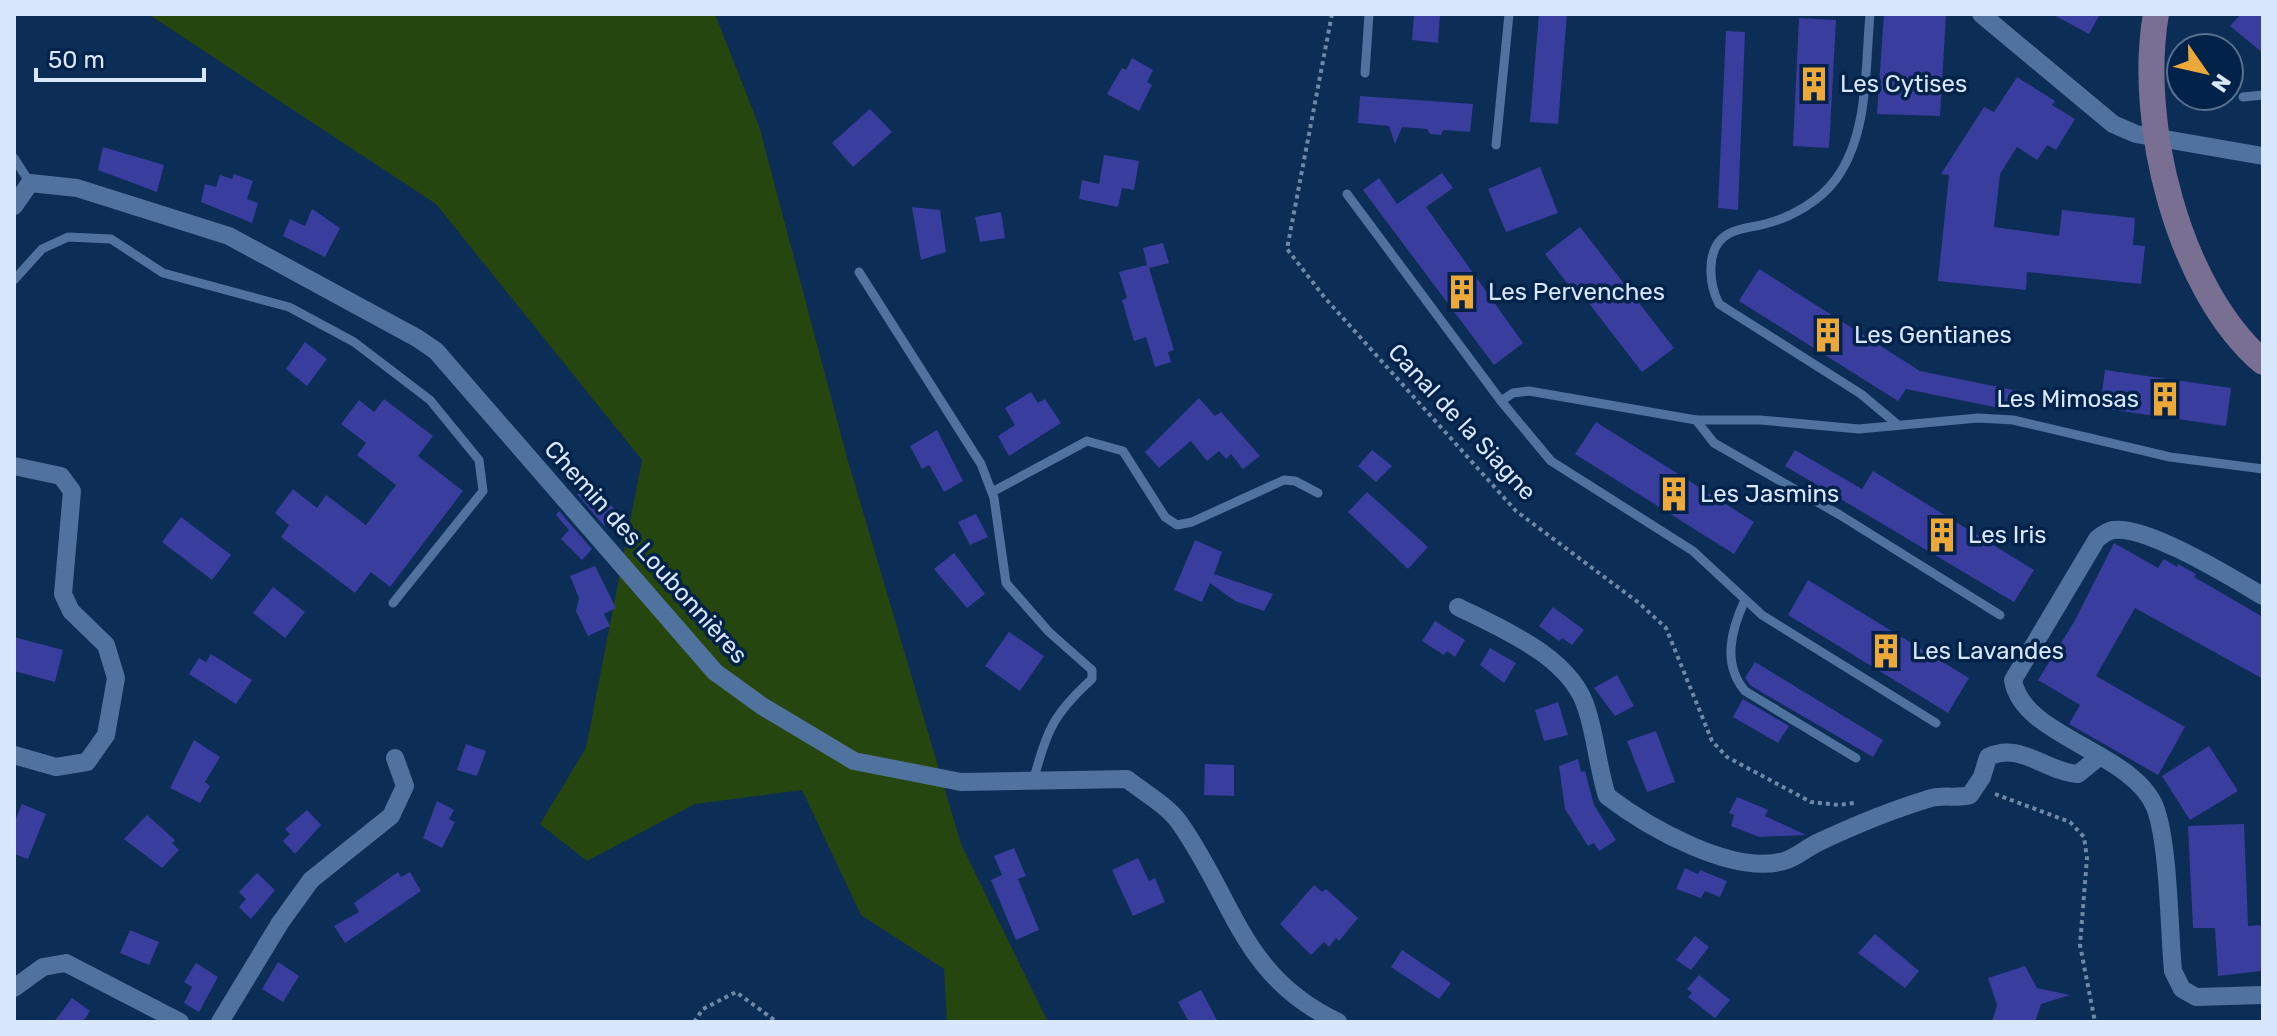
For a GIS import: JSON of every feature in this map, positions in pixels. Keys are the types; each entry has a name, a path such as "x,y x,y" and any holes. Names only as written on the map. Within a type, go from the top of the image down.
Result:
{"street":[{"path":"1981,14 2113,124 2136,134 2263,156"},
{"path":"2156,14 2152,121 2167,194 2207,291 2250,351 2263,362"},
{"path":"14,206 30,183"},
{"name":"Chemin des Loubonnières","path":"30,183 77,188 229,236 436,351 715,672 762,706 854,761 961,782 1127,779 1178,820 1246,942 1278,984 1338,1022"},
{"path":"14,466 61,476 72,491 63,594 71,611 106,645 116,678 106,735 87,762 56,767 14,755"},
{"path":"2263,596 2208,564 2131,530 2110,530 2097,539 2013,680 2015,695 2029,711 2135,782 2154,805 2160,831 2173,971 2182,989 2196,997 2263,995"},
{"path":"1458,607 1512,635 1560,668 1587,707 1607,796 1677,842 1752,862 1785,861 1818,842 1926,799 1948,794 1961,797 1976,787 1988,757 2001,751 2019,753 2066,773 2078,774 2100,756"},
{"path":"220,1022 280,923 311,880 391,816 405,786 395,758"},
{"path":"14,988 43,967 66,963 180,1022"}],"lane":[{"path":"1365,73 1369,14"},
{"path":"1496,145 1509,14"},
{"path":"1870,14 1859,127 1853,150 1835,181 1816,200 1783,219 1728,233 1717,248 1710,285 1719,304 1861,394 1898,425"},
{"path":"14,158 30,183"},
{"path":"1347,194 1501,401 1551,461 1711,564 1762,615 1936,723"},
{"path":"14,280 42,249 68,237 111,239 163,273 289,307 354,342 430,400 479,460 483,491 393,603"},
{"path":"859,272 981,464 992,492 1006,583 1049,632 1092,670 1092,679 1055,717 1042,747 1033,782"},
{"path":"1501,401 1513,393 1529,391 1696,420 1760,420 1859,429 1978,418 2013,420 2170,457 2263,469"},
{"path":"1696,420 1714,443 1840,515 2000,615"},
{"path":"992,492 1087,441 1123,451 1165,517 1177,525 1192,522 1284,480 1295,481 1318,493"},
{"path":"1745,600 1731,645 1732,672 1737,682 1745,691 1856,758"}],"path":[{"name":"Canal de la Siagne","path":"1332,14 1287,249 1325,298 1516,511 1651,613 1666,628 1682,659 1712,741 1727,757 1811,802 1839,805 1867,799"},
{"path":"1976,787 2059,816 2079,828 2084,837 2087,858 2080,945 2095,1022"},
{"path":"694,1022 703,1009 736,992 777,1022"}],"green space":[{"path":"148,14 715,14 759,126 848,461 961,844 1048,1022 947,1022 944,969 861,915 802,790 695,804 587,861 540,824 586,748 642,460 436,204"}],"building":[{"path":"1414,14 1440,14 1438,43 1412,40"},
{"path":"1539,14 1567,14 1558,124 1530,122"},
{"path":"1884,14 1946,15 1940,116 1877,114"},
{"path":"2052,14 2100,14 2089,34"},
{"path":"2241,14 2263,14 2263,53 2245,38 2245,32 2237,32 2230,26"},
{"name":"Les Cytises","path":"1799,18 1836,20 1829,148 1793,146"},
{"path":"1726,31 1745,32 1738,210 1718,208"},
{"path":"1132,58 1153,70 1147,82 1152,85 1139,111 1107,94 1122,68 1126,70"},
{"path":"2017,77 2055,101 2052,105 2075,119 2056,150 2047,145 2037,160 2017,147 2000,174 1994,227 2059,236 2062,210 2135,218 2133,245 2145,246 2141,284 2027,272 2026,290 1938,281 1949,175 1941,174 1984,107 1994,112"},
{"path":"1360,96 1473,104 1470,132 1443,130 1441,135 1430,134 1427,129 1402,127 1395,144 1389,126 1358,123"},
{"path":"870,109 892,132 853,167 832,143"},
{"path":"103,147 164,165 157,192 98,170"},
{"path":"1104,155 1139,161 1134,190 1122,188 1118,207 1079,199 1082,180 1099,184"},
{"path":"1540,167 1558,213 1506,232 1488,189"},
{"name":"Les Pervenches","path":"1442,173 1453,188 1426,207 1523,343 1494,365 1363,190 1379,178 1397,204"},
{"path":"234,174 253,181 247,199 258,203 252,223 201,202 205,184 216,187 220,175 232,179"},
{"path":"912,207 940,210 946,252 921,260"},
{"path":"312,209 340,228 325,257 283,236 290,219 305,226"},
{"path":"1001,212 1005,238 980,242 975,217"},
{"path":"1580,227 1674,348 1642,372 1574,284 1570,287 1545,254"},
{"path":"1163,243 1169,263 1149,268 1174,350 1168,352 1171,362 1155,367 1146,337 1134,341 1122,300 1127,298 1119,272 1147,265 1143,248"},
{"name":"Les Gentianes","path":"1759,269 1920,371 2013,390 2009,410 1906,389 1898,401 1739,301"},
{"path":"305,342 327,359 307,386 286,369"},
{"name":"Les Mimosas","path":"2105,370 2231,388 2226,426 2100,408"},
{"path":"1031,392 1038,403 1045,399 1061,423 1009,456 998,436 1015,425 1005,408"},
{"path":"1199,398 1215,416 1221,412 1260,456 1243,469 1231,454 1226,459 1219,451 1207,461 1191,441 1159,468 1145,452"},
{"path":"384,399 433,436 418,456 463,491 390,587 371,572 355,593 281,537 289,525 275,513 293,489 317,508 326,495 366,525 396,485 357,455 366,443 341,424 359,400 374,412"},
{"name":"Les Jasmins","path":"1596,422 1754,522 1734,554 1575,454"},
{"path":"937,430 963,481 944,492 929,465 922,469 910,446"},
{"path":"1372,450 1392,466 1376,482 1358,466"},
{"name":"Les Iris","path":"1795,450 1862,489 1873,471 2034,570 2014,602 1785,466"},
{"path":"588,483 618,512 604,526 577,494"},
{"path":"1367,492 1428,547 1408,569 1348,512"},
{"path":"559,511 592,549 582,560 561,539 569,530 556,515"},
{"path":"976,514 988,537 970,545 958,522"},
{"path":"181,517 231,555 212,580 162,542"},
{"path":"1195,540 1222,552 1214,574 1273,594 1264,611 1235,601 1210,583 1202,602 1174,590"},
{"path":"2114,543 2158,568 2164,559 2177,567 2178,564 2196,574 2194,577 2263,617 2263,679 2135,608 2096,676 2185,727 2158,775 2069,724 2080,705 2038,680 2074,622"},
{"path":"954,553 985,594 967,608 934,569"},
{"path":"595,566 616,608 604,614 610,626 588,636 576,611 579,598 570,576"},
{"name":"Les Lavandes","path":"1808,580 1969,678 1948,713 1788,615"},
{"path":"273,587 305,612 285,638 253,613"},
{"path":"1553,607 1584,630 1572,645 1562,638 1559,641 1539,626"},
{"path":"1435,621 1465,640 1455,657 1447,651 1444,655 1422,641"},
{"path":"1009,632 1044,656 1020,691 985,666"},
{"path":"14,637 63,650 55,682 14,671"},
{"path":"1490,648 1516,663 1504,683 1480,665"},
{"path":"211,654 252,680 236,704 189,674 199,658 206,662"},
{"path":"1755,662 1883,740 1873,757 1751,686 1745,678"},
{"path":"1617,675 1634,706 1615,716 1594,688"},
{"path":"1743,699 1789,726 1778,743 1733,717"},
{"path":"1558,702 1568,735 1544,741 1535,710"},
{"path":"1656,731 1675,782 1647,792 1627,741"},
{"path":"194,740 220,757 205,782 210,786 200,803 170,788"},
{"path":"466,744 486,751 477,776 457,770"},
{"path":"2209,746 2238,791 2190,820 2162,776"},
{"path":"1578,759 1581,772 1585,771 1594,805 1616,840 1599,851 1594,843 1588,846 1565,809 1559,766"},
{"path":"1205,764 1234,765 1234,796 1204,795"},
{"path":"1737,797 1768,810 1765,816 1806,835 1759,837 1731,826 1734,815 1729,813"},
{"path":"437,801 454,810 449,819 455,822 442,848 423,838"},
{"path":"22,804 46,814 28,859 14,854 14,823"},
{"path":"307,810 321,825 295,854 283,841 290,834 285,829"},
{"path":"147,815 175,840 172,843 179,850 162,868 124,839"},
{"path":"2244,824 2248,926 2263,925 2263,967 2261,971 2218,976 2215,928 2193,928 2188,826"},
{"path":"1014,848 1026,876 1018,879 1039,930 1016,940 991,880 1002,875 994,856"},
{"path":"1138,858 1149,881 1155,878 1165,902 1133,916 1112,870"},
{"path":"1685,868 1698,874 1700,870 1727,881 1720,897 1705,891 1701,898 1676,889"},
{"path":"398,872 401,877 410,872 421,891 345,943 334,926 359,912 354,903"},
{"path":"257,873 275,890 251,919 239,907 246,899 239,892"},
{"path":"1314,885 1322,892 1326,889 1358,918 1339,941 1336,938 1329,947 1324,942 1311,955 1280,924"},
{"path":"130,930 159,942 149,965 120,953"},
{"path":"1875,934 1919,971 1905,988 1858,953"},
{"path":"1695,936 1709,947 1691,970 1676,960"},
{"path":"1402,950 1451,983 1439,999 1391,967"},
{"path":"278,962 299,976 283,1002 262,989"},
{"path":"196,963 218,977 199,1012 184,1003 192,987 184,982"},
{"path":"2025,966 2037,988 2070,995 2041,1004 2035,1022 1992,1022 1997,1005 1988,978"},
{"path":"1699,975 1730,1000 1715,1018 1688,997 1692,993 1687,989"},
{"path":"1201,990 1218,1022 1189,1022 1178,1002"},
{"path":"72,998 90,1011 83,1022 54,1022"}],"place":[{"name":"Les Cytises","path":"1814,84"},
{"name":"Les Pervenches","path":"1462,292"},
{"name":"Les Gentianes","path":"1828,335"},
{"name":"Les Mimosas","path":"2165,399"},
{"name":"Les Jasmins","path":"1674,494"},
{"name":"Les Iris","path":"1942,535"},
{"name":"Les Lavandes","path":"1886,651"}]}
